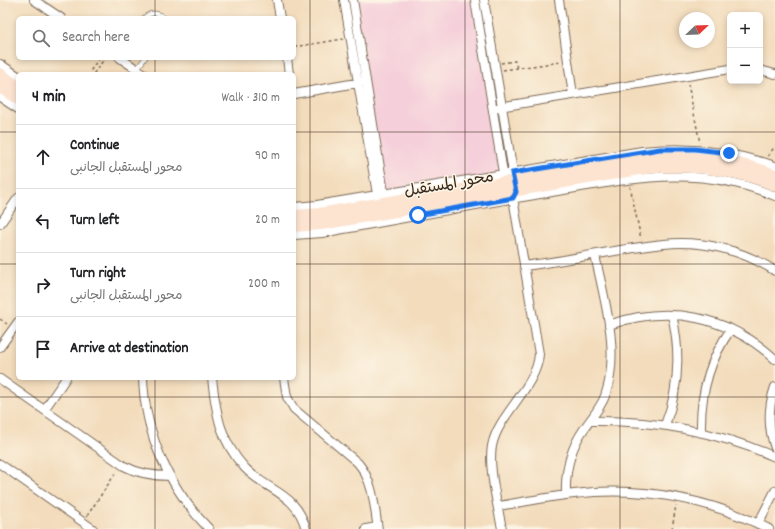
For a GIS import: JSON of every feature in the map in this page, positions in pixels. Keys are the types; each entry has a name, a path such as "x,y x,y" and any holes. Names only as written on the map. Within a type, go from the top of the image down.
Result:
{"street":[{"path":"34,0 58,16"},
{"path":"277,0 280,16"},
{"path":"344,0 358,83 382,203"},
{"path":"353,0 367,82 382,203"},
{"path":"475,0 493,108 510,184 539,351 538,360 533,375 498,430 492,447 491,462 502,529"},
{"path":"484,0 502,107 510,184"},
{"path":"559,0 573,95"},
{"path":"123,60 140,72"},
{"path":"287,60 289,72"},
{"path":"0,64 16,75"},
{"path":"493,108 727,69"},
{"path":"763,71 775,74"},
{"path":"0,74 16,86"},
{"path":"296,94 367,82"},
{"path":"0,87 16,98"},
{"path":"0,97 16,108"},
{"path":"510,184 642,151 677,148 729,153 775,166"},
{"name":"محور المستقبل","path":"296,226 321,224 382,203 417,211 510,184 643,159 677,156 711,158 744,165 775,175"},
{"name":"محور المستقبل","path":"296,216 319,214 510,184 645,168 677,166 726,170 753,177 775,185"},
{"path":"510,184 629,180 660,176 708,177 738,183 775,196"},
{"path":"0,224 16,201"},
{"path":"296,207 382,203"},
{"path":"296,235 322,233 417,211"},
{"path":"524,266 643,247 678,243 706,245 726,250 746,256 775,271"},
{"path":"566,496 566,477 569,459 576,442 601,405 611,375 612,353 609,325 595,255"},
{"path":"609,325 640,317 672,315 702,319 731,329 760,346 775,359"},
{"path":"665,425 675,395 678,364 677,339 672,315"},
{"path":"0,347 16,325"},
{"path":"701,432 701,408 707,378 718,349 731,329"},
{"path":"0,379 121,464 142,474 170,476"},
{"path":"44,410 65,380"},
{"path":"142,380 145,405 154,442 170,476 187,504 210,529"},
{"path":"212,380 219,424 232,452 253,476 290,500 299,511 306,529"},
{"path":"284,380 287,397 294,409 358,463 366,474 371,486 377,528 366,529"},
{"path":"775,387 771,401 770,430 775,448"},
{"path":"590,421 665,425 701,432 748,446 775,457"},
{"path":"0,464 93,529"},
{"path":"758,524 775,491"},
{"path":"498,506 594,492 650,494 678,498 716,507 769,529"}],"lane":[{"path":"146,16 153,13 161,16"},
{"path":"140,72 144,60"}],"path":[{"path":"296,47 350,37"},
{"path":"91,72 98,60"},
{"path":"96,72 104,60"},
{"path":"495,68 515,61 517,68"},
{"path":"495,68 517,68 568,61"},
{"path":"686,76 701,150"},
{"path":"764,162 775,146"},
{"path":"629,180 643,247"},
{"path":"83,522 121,464"},
{"path":"672,529 678,498"}],"shaded area":[{"path":"348,0 479,0 512,185 382,207"}],"route":[{"path":"418,215 513,198 516,192 512,173 660,149 695,149 729,153"}]}
